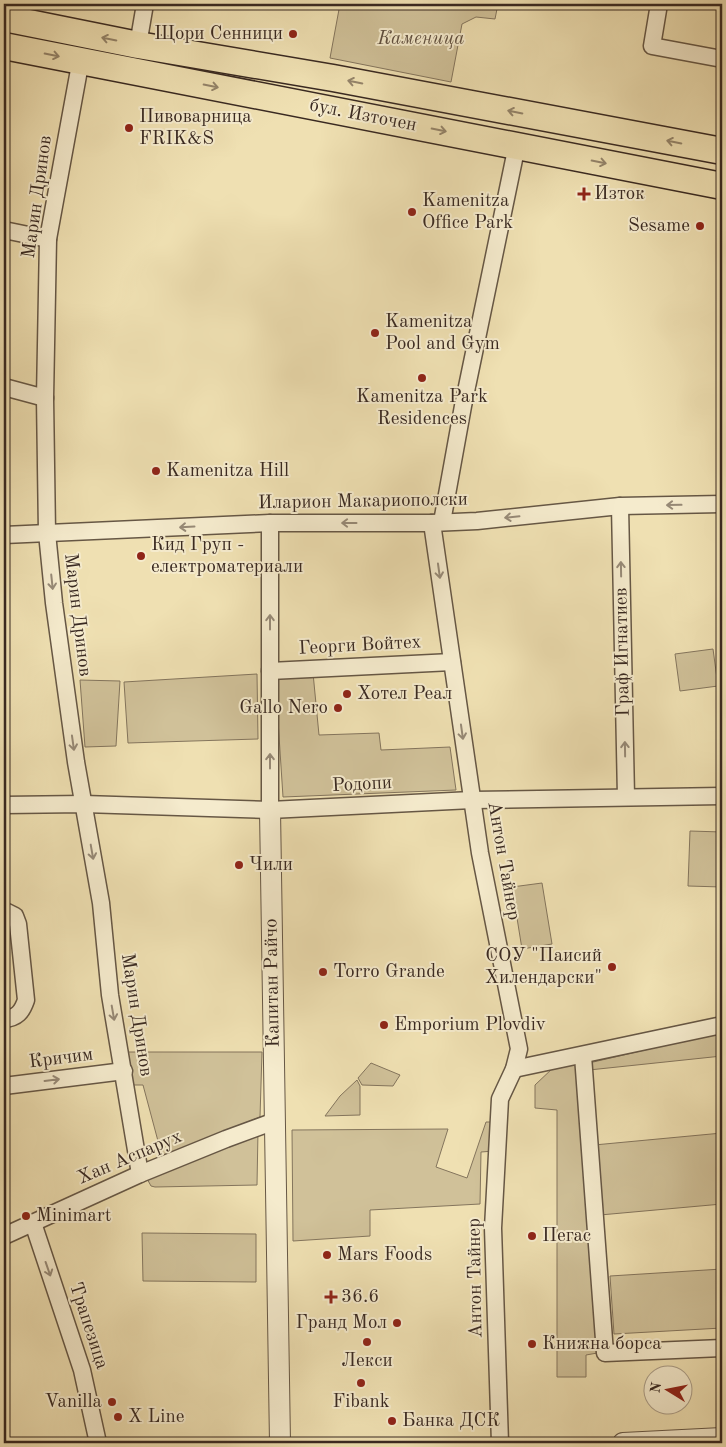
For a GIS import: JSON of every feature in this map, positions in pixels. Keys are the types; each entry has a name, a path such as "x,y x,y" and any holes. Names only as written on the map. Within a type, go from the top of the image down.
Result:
{"main road":[{"name":"бул. Източен","path":"4,18 138,45 333,78 722,151"},
{"name":"бул. Източен","path":"4,46 80,59 722,186"}],"street":[{"path":"138,45 145,4"},
{"path":"659,4 652,46 722,59"},
{"name":"Марин Дринов","path":"80,59 48,239 45,398 47,533 54,604 76,762 101,903 110,994 140,1174"},
{"name":"Антон Тайнер","path":"500,1443 493,1228 494,1201 500,1099 514,1069 518,1049 480,853 452,662 437,523 517,145"},
{"path":"4,230 48,239"},
{"path":"4,386 45,398"},
{"name":"Иларион Макариополски","path":"4,535 270,523 437,523 477,521 620,506 722,504"},
{"name":"Граф Игнатиев","path":"620,506 626,797"},
{"name":"Капитан Райчо","path":"270,523 270,810 280,1443"},
{"name":"Георги Войтех","path":"270,671 452,662"},
{"name":"Родопи","path":"4,805 84,804 270,810 472,800 722,796"},
{"path":"4,1018 12,1018 22,1012 26,1000 18,924 10,915"},
{"path":"514,1069 583,1056 722,1025"},
{"path":"583,1056 605,1353 722,1348"},
{"name":"Кричим","path":"4,1086 124,1070"},
{"name":"Хан Аспарух","path":"4,1236 140,1174 226,1139 275,1122"},
{"name":"Трапезица","path":"33,1223 82,1370 98,1443"},
{"path":"623,1443 718,1440"}],"green space":[{"name":"Каменица","path":"340,4 498,4 495,19 476,17 462,24 451,82 330,58"},
{"path":"713,649 718,686 680,691 675,654"},
{"path":"313,673 319,735 379,733 381,750 450,747 456,790 283,797 275,674"},
{"path":"257,674 258,739 128,743 124,682"},
{"path":"80,680 120,681 116,746 85,747"},
{"path":"690,831 722,832 722,887 688,886"},
{"path":"542,883 552,944 522,949 512,887"},
{"path":"722,1032 722,1056 589,1070 589,1063"},
{"path":"123,1052 262,1052 260,1117 162,1156 143,1085 130,1085"},
{"path":"371,1063 400,1075 393,1086 362,1085 358,1078"},
{"path":"577,1063 603,1352 586,1355 586,1377 557,1377 557,1110 535,1108 535,1085 554,1067"},
{"path":"357,1080 360,1086 360,1115 325,1116 340,1096"},
{"path":"486,1122 495,1122 494,1151 481,1152 480,1204 370,1210 370,1236 293,1241 292,1130 448,1129 436,1167 467,1178"},
{"path":"258,1131 257,1185 155,1187 151,1186 145,1175"},
{"path":"722,1133 722,1204 600,1215 594,1145"},
{"path":"142,1233 256,1234 256,1282 143,1281"},
{"path":"722,1269 722,1328 614,1334 610,1276"}],"place":[{"name":"Щори Сенници","path":"293,34"},
{"name":"Пивоварница FRIK&S","path":"129,128"},
{"name":"Изток","path":"584,194"},
{"name":"Kamenitza Office Park","path":"412,212"},
{"name":"Sesame","path":"700,226"},
{"name":"Kamenitza Pool and Gym","path":"375,333"},
{"name":"Kamenitza Park Residences","path":"422,378"},
{"name":"Kamenitza Hill","path":"156,471"},
{"name":"Кид Груп - електроматериали","path":"141,556"},
{"name":"Хотел Реал","path":"347,694"},
{"name":"Gallo Nero","path":"338,708"},
{"name":"Чили","path":"239,865"},
{"name":"СОУ \"Паисий Хилендарски\"","path":"612,967"},
{"name":"Torro Grande","path":"323,972"},
{"name":"Emporium Plovdiv","path":"384,1025"},
{"name":"Minimart","path":"26,1216"},
{"name":"Пегас","path":"532,1236"},
{"name":"Mars Foods","path":"327,1255"},
{"name":"36.6","path":"331,1297"},
{"name":"Гранд Мол","path":"397,1323"},
{"name":"Лекси","path":"367,1342"},
{"name":"Книжна борса","path":"532,1344"},
{"name":"Fibank","path":"361,1383"},
{"name":"Vanilla","path":"112,1402"},
{"name":"X Line","path":"118,1417"},
{"name":"Банка ДСК","path":"392,1421"}]}
